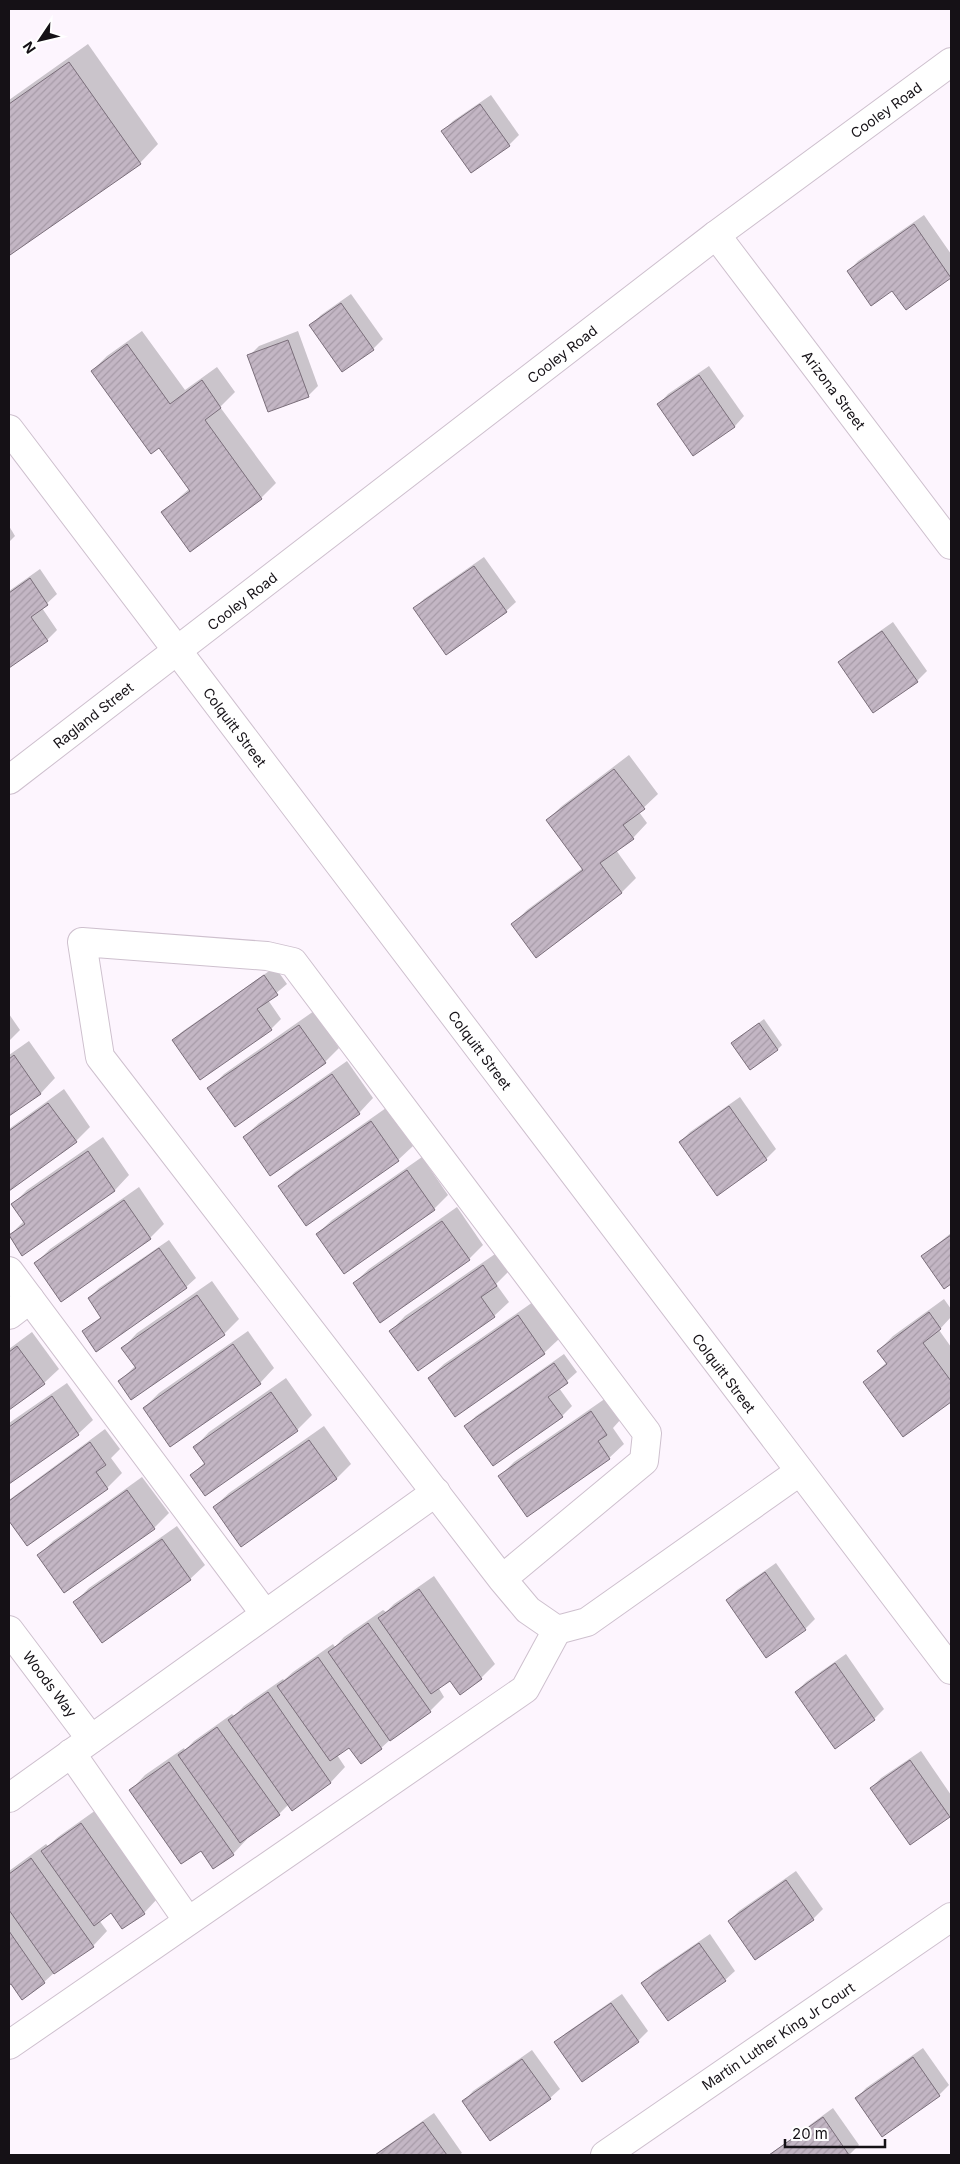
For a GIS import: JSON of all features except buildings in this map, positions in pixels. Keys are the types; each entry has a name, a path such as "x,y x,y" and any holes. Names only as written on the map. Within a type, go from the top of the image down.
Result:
{"street":[{"name":"Cooley Road","path":"177,650 716,235 951,62"},
{"name":"Arizona Street","path":"716,235 951,545"},
{"name":"Colquitt Street","path":"9,429 951,1670"},
{"name":"Ragland Street","path":"9,780 177,650"},
{"path":"502,1579 644,1461 647,1433 293,962 267,956 82,942 100,1058 502,1579 528,1610 557,1630"},
{"path":"9,1271 19,1307 265,1614"},
{"path":"9,2045 525,1688 557,1630 588,1622 799,1472"},
{"path":"9,1798 436,1492"},
{"name":"Woods Way","path":"9,1630 188,1922"},
{"name":"Martin Luther King Jr Court","path":"604,2155 951,1917"}]}
